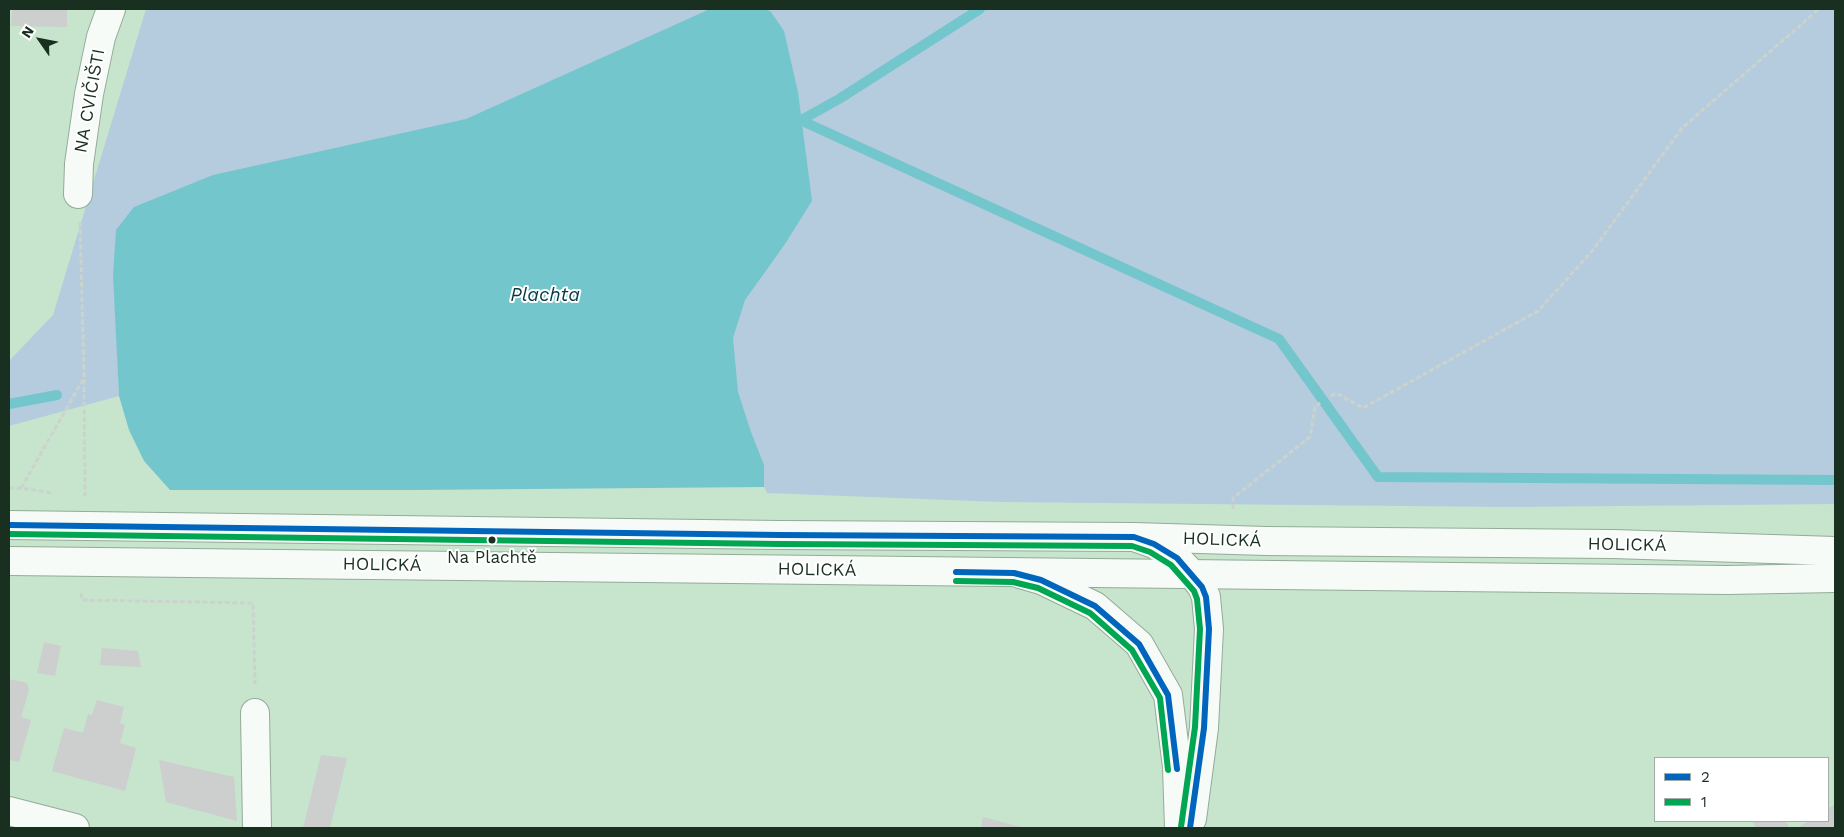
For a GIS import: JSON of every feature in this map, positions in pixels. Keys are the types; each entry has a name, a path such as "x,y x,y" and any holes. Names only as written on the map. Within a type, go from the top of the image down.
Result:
{"main road":[{"name":"NA CVIČIŠTI","path":"78,194 79,164 89,94 101,37 111,9"},
{"name":"HOLICKÁ","path":"9,525 780,535 1134,537 1266,541 1613,544 1835,551"},
{"path":"1134,537 1154,544 1177,558 1192,574 1206,597 1209,629 1204,728 1190,828"},
{"name":"HOLICKÁ","path":"9,561 1727,580 1835,578"},
{"path":"1014,573 1041,580 1095,606 1139,644 1168,695 1177,768 1179,828"},
{"path":"1209,629 1216,604 1226,590 1240,582 1264,575"},
{"path":"256,713 257,828"},
{"path":"9,811 75,828"}],"path":[{"path":"1331,396 1336,393 1363,408 1538,311 1593,250 1682,128 1819,9"},
{"path":"78,194 82,258 85,498"},
{"path":"9,488 20,488 84,377"},
{"path":"1233,498 1310,437 1315,407 1320,403"},
{"path":"81,593 82,600 253,602 256,713"}],"shaded area":[{"path":"146,9 1835,9 1835,504 1509,507 1001,502 767,493 764,487 117,345 119,396 9,426 9,361 53,315"}],"water":[{"name":"Plachta","path":"710,9 766,9 771,12 784,31 798,92 812,201 785,244 745,300 733,338 738,392 764,465 764,487 170,490 144,461 129,430 119,396 113,275 116,230 134,207 213,175 466,119"}],"building":[{"path":"12,9 67,9 67,27 11,26"},
{"path":"44,642 61,646 55,676 37,673"},
{"path":"102,648 138,651 141,667 100,665"},
{"path":"9,679 27,683 29,690 21,717 31,720 19,762 9,760"},
{"path":"97,700 124,707 120,723 125,725 120,743 136,748 125,791 52,771 64,728 83,733 88,714 92,715"},
{"path":"321,755 347,758 330,828 303,828"},
{"path":"159,760 234,777 237,821 166,802"},
{"path":"1835,804 1835,828 1797,828 1807,822 1829,822 1829,808"},
{"path":"983,817 1021,827 981,828"},
{"path":"1753,822 1787,822 1789,826 1785,828 1756,828"}],"waterway":[{"path":"796,123 839,99 980,9"},
{"path":"800,120 1279,339 1378,477 1835,480"},
{"path":"9,404 57,395"}],"transit line":[{"name":"2","path":"9,525 780,535 1134,537 1154,544 1177,558 1202,587 1206,597 1209,629 1204,728 1190,828"},
{"name":"1","path":"9,534 780,544 1132,546 1150,552 1171,565 1194,591 1197,599 1200,629 1195,727 1181,827"},
{"name":"2","path":"956,572 1014,573 1041,580 1095,606 1139,644 1168,695 1177,769"},
{"name":"1","path":"956,581 1013,582 1038,588 1090,613 1132,650 1160,698 1168,770"}],"place":[{"name":"Na Plachtě","path":"492,540"}]}
